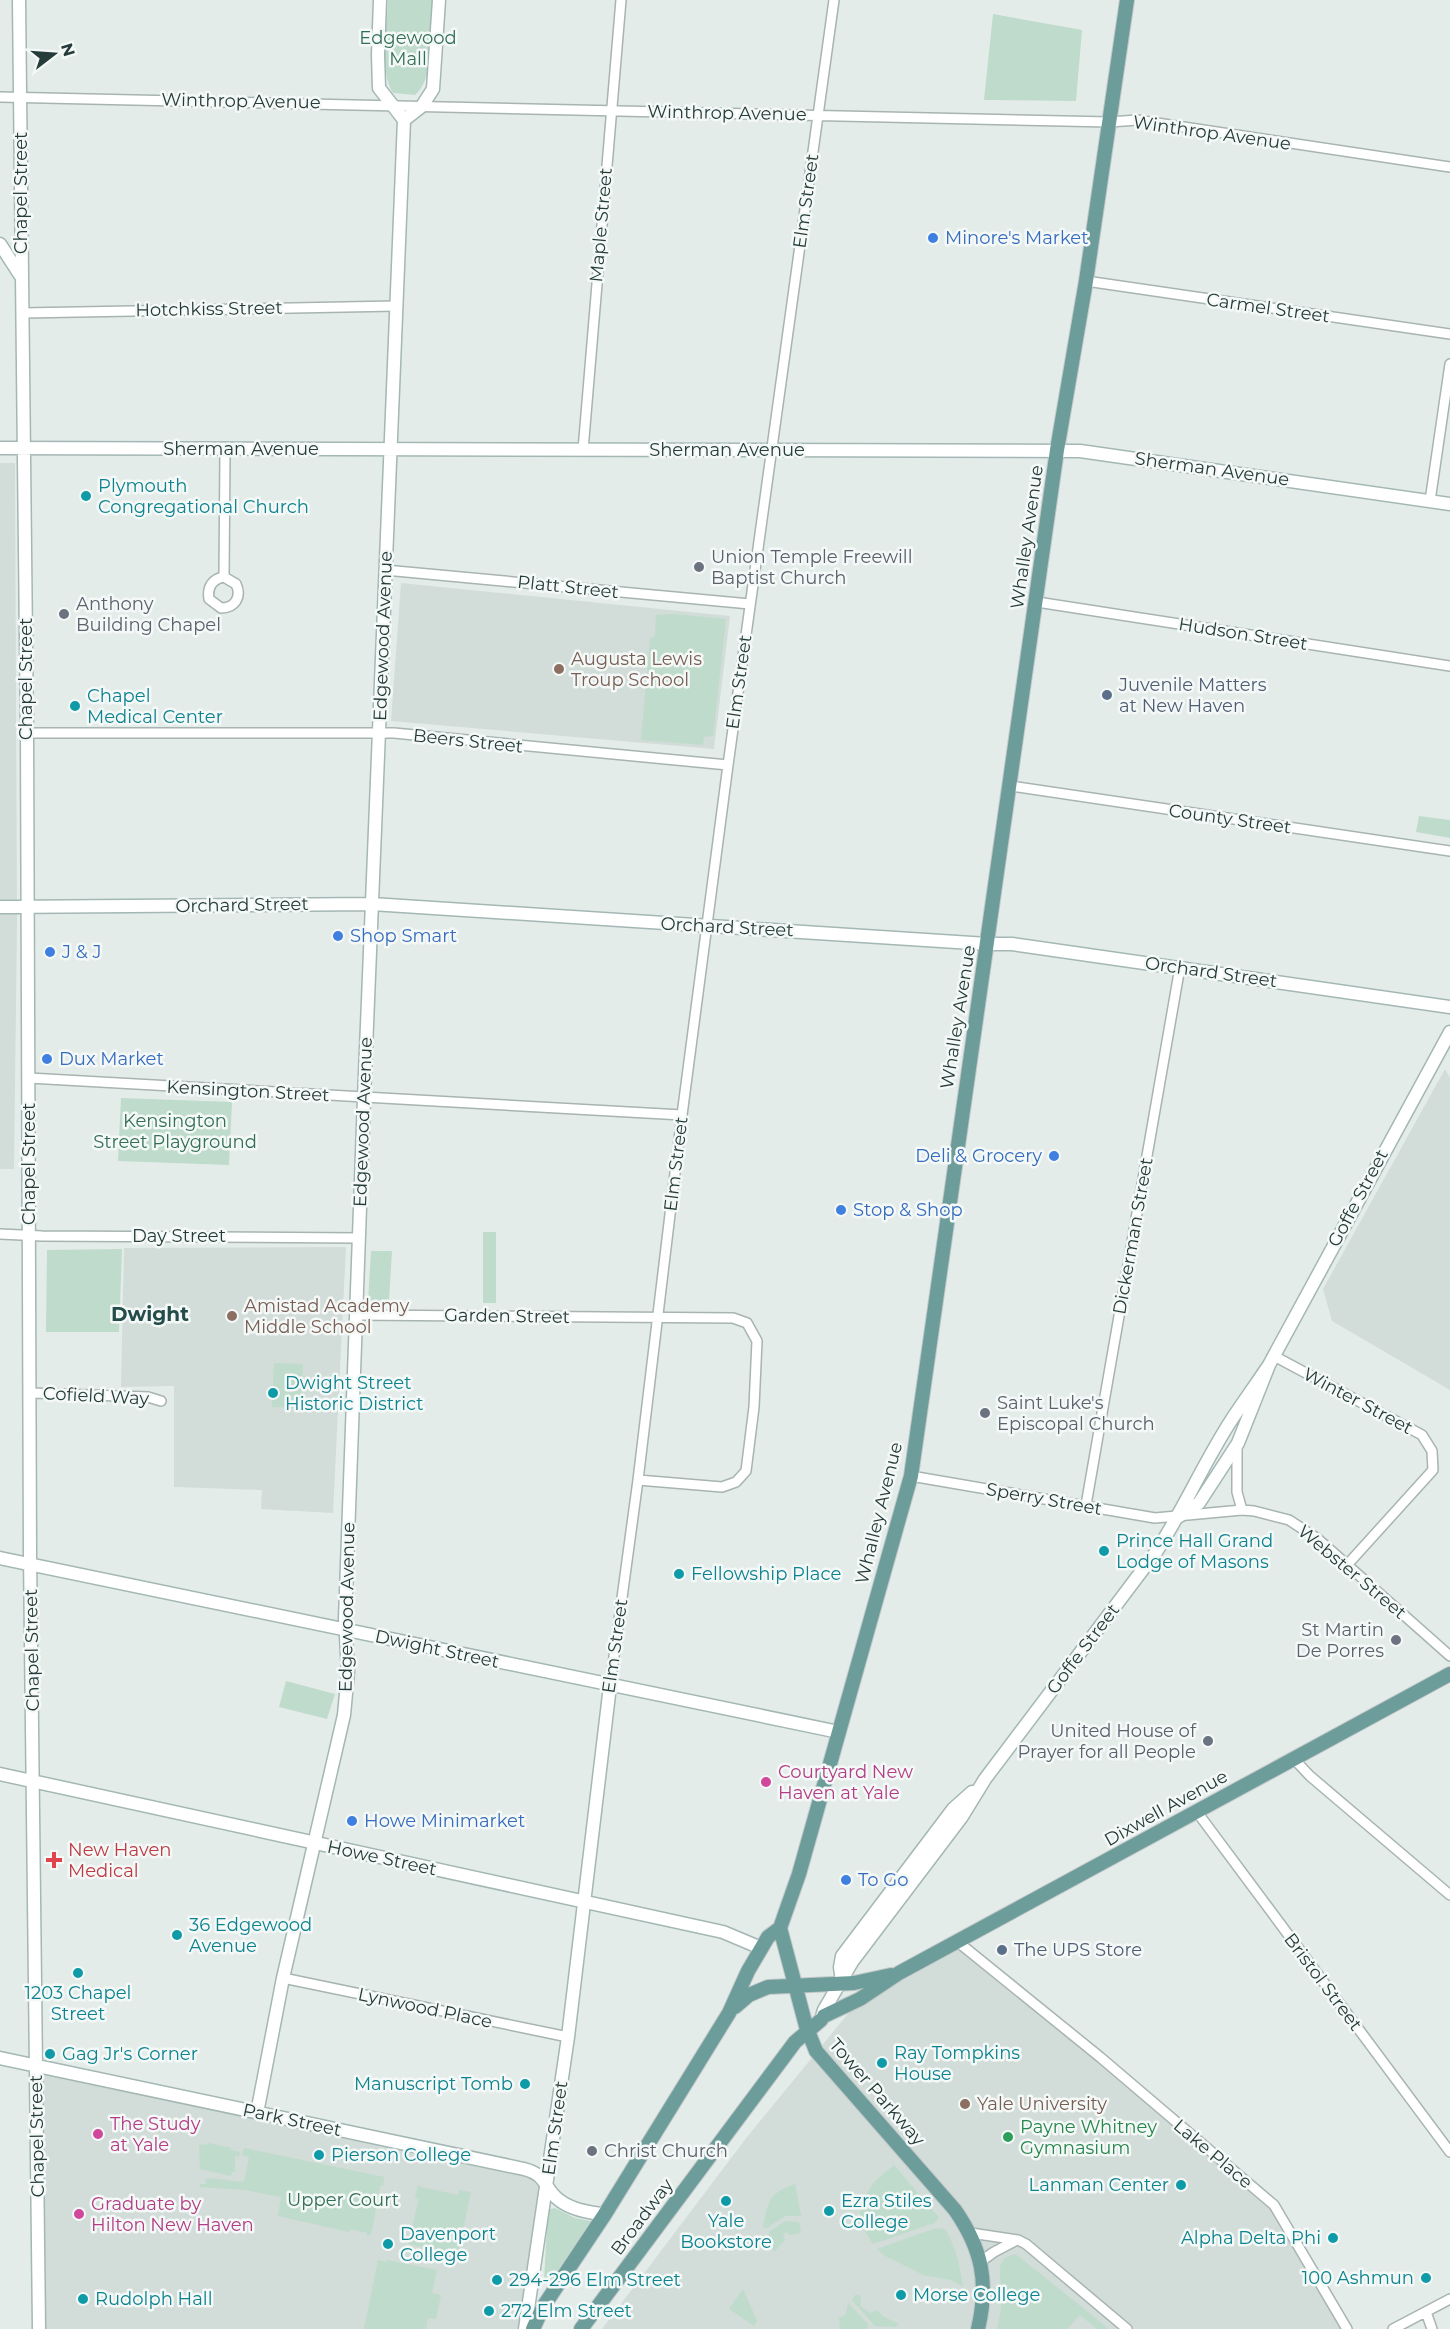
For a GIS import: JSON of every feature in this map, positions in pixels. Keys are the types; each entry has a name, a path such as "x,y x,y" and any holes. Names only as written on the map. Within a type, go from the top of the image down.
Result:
{"main road":[{"name":"Chapel Street","path":"19,0 39,2329"},
{"path":"380,0 379,88 404,120 422,106 433,89 439,0"},
{"name":"Whalley Avenue","path":"729,2013 761,1948 768,1937 780,1928 799,1874 910,1476 956,1147 1011,786 1057,450 1086,281 1126,0"},
{"name":"Edgewood Avenue","path":"257,2113 283,1978 344,1714 348,1672 345,1630 356,1315 404,120"},
{"path":"0,244 21,276"},
{"name":"Sherman Avenue","path":"0,448 1057,450 1140,459 1450,504"},
{"name":"Orchard Street","path":"0,907 372,904 987,945 1012,944 1450,1007"},
{"name":"Goffe Street","path":"1178,1517 1199,1503 1238,1443 1272,1361 1450,1032"},
{"name":"Goffe Street","path":"822,2018 824,2010 852,1962 961,1818 984,1779 1156,1552 1232,1419 1272,1361"},
{"name":"Dwight Street","path":"0,1558 839,1732"},
{"name":"Dixwell Avenue","path":"822,2018 860,1999 899,1973 1450,1674"},
{"name":"Elm Street","path":"525,2329 568,2037 610,1686"},
{"name":"Howe Street","path":"0,1774 723,1932 761,1948"},
{"name":"Tower Parkway","path":"780,1928 807,2031 822,2061 956,2210 971,2233 980,2262 982,2300 978,2329"},
{"name":"Dixwell Avenue","path":"729,2013 758,1990 768,1986 854,1983 899,1973"},
{"name":"Broadway","path":"533,2329 543,2307 605,2214 729,2013"},
{"name":"Broadway","path":"581,2329 795,2042 822,2018"},
{"name":"Park Street","path":"0,2058 524,2169 534,2172 547,2183 552,2193 566,2205 605,2214"}],"street":[{"name":"Maple Street","path":"583,450 621,0"},
{"name":"Elm Street","path":"610,1686 659,1318 682,1115 728,765 834,0"},
{"name":"Winthrop Avenue","path":"0,97 1110,122 1137,120 1450,167"},
{"name":"Carmel Street","path":"1086,281 1450,334"},
{"name":"Hotchkiss Street","path":"22,313 396,306"},
{"path":"1430,501 1450,364"},
{"path":"224,577 225,450"},
{"name":"Platt Street","path":"385,570 750,604"},
{"name":"Hudson Street","path":"1037,602 1450,666"},
{"name":"Beers Street","path":"27,733 379,733 728,765"},
{"name":"County Street","path":"1011,786 1450,851"},
{"name":"Dickerman Street","path":"1086,1505 1180,967"},
{"name":"Kensington Street","path":"29,1078 682,1115"},
{"name":"Day Street","path":"0,1234 359,1238"},
{"name":"Garden Street","path":"356,1315 733,1318 747,1323 757,1341 754,1407 746,1471 736,1482 722,1486 638,1480"},
{"name":"Winter Street","path":"1272,1361 1422,1435 1432,1451 1433,1470 1347,1565"},
{"name":"Cofield Way","path":"31,1393 148,1397 161,1401"},
{"path":"1238,1443 1237,1492 1242,1510"},
{"name":"Sperry Street","path":"910,1476 1155,1518 1178,1517"},
{"name":"Webster Street","path":"1178,1517 1242,1510 1266,1513 1289,1520 1318,1539 1450,1656"},
{"path":"1293,1758 1310,1776 1450,1895"},
{"name":"Bristol Street","path":"1197,1812 1450,2152"},
{"name":"Lake Place","path":"958,1942 1100,2057 1274,2205 1347,2329"},
{"name":"Lynwood Place","path":"283,1978 568,2037"},
{"path":"971,2233 1018,2240 1026,2244 1127,2329"},
{"path":"980,2262 1018,2240"},
{"path":"1394,2329 1450,2299"},
{"path":"1426,2312 1432,2329"}],"shaded area":[{"path":"0,463 15,463 17,922 14,1169 0,1169"},
{"name":"Augusta Lewis Troup School","path":"401,583 730,616 714,749 391,721"},
{"path":"1445,1069 1450,1078 1450,1390 1332,1321 1323,1289"},
{"name":"Amistad Academy Middle School","path":"346,1247 333,1513 261,1509 262,1490 174,1487 174,1386 121,1387 124,1248"},
{"name":"Yale University","path":"958,1942 1274,2205 1347,2329 602,2329 747,2137 860,1999"},
{"path":"36,2066 542,2177 525,2329 39,2329"}],"green space":[{"name":"Edgewood Mall","path":"388,0 432,0 429,65 421,88 415,95 393,93 389,84 385,61"},
{"path":"993,14 1082,30 1076,101 984,100"},
{"path":"674,614 726,619 713,736 704,737 703,745 641,740 650,638 655,637 656,615"},
{"path":"1419,816 1450,820 1450,838 1416,832"},
{"name":"Kensington Street Playground","path":"121,1098 232,1102 229,1165 118,1161"},
{"path":"483,1232 496,1232 496,1303 483,1303"},
{"path":"122,1249 119,1332 46,1332 47,1250"},
{"path":"371,1251 392,1251 389,1301 368,1302"},
{"path":"274,1363 303,1364 301,1408 272,1407"},
{"path":"286,1681 335,1694 327,1719 279,1707"},
{"path":"208,2143 240,2152 239,2157 235,2156 235,2172 232,2172 231,2176 200,2169 199,2144 207,2145"},
{"name":"Upper Court","path":"244,2148 384,2177 383,2186 380,2186 371,2235 278,2216 281,2197 245,2190 200,2187 200,2184 206,2184 205,2180 208,2178 244,2182 249,2157 242,2155"},
{"path":"894,2165 939,2218 934,2223 873,2244 863,2228 859,2205 875,2181"},
{"path":"795,2184 801,2216 785,2216 767,2228 763,2227 771,2199 786,2187"},
{"path":"418,2185 458,2195 459,2190 471,2192 458,2254 408,2244 419,2199 415,2198"},
{"path":"555,2208 575,2218 591,2221 550,2282 544,2279 548,2212"},
{"path":"785,2221 799,2222 801,2233 783,2234 785,2240 774,2252 768,2237 770,2231"},
{"path":"936,2228 945,2229 952,2243 963,2287 951,2280 923,2275 885,2256 877,2249"},
{"path":"1014,2254 1109,2329 1097,2329 1080,2315 1067,2329 997,2329 1001,2310 1000,2266 1005,2258"},
{"path":"378,2260 437,2270 432,2293 441,2295 436,2319 428,2318 426,2329 364,2329"},
{"path":"743,2289 757,2321 754,2326 729,2309"},
{"path":"856,2294 861,2296 860,2306 870,2313 876,2310 884,2317 899,2324 896,2327 875,2326 852,2300"},
{"path":"848,2303 868,2324 867,2329 840,2329 839,2318 846,2314"}],"place":[{"name":"Minore's Market","path":"933,238"},
{"name":"Plymouth Congregational Church","path":"86,496"},
{"name":"Union Temple Freewill Baptist Church","path":"699,567"},
{"name":"Anthony Building Chapel","path":"64,614"},
{"name":"Augusta Lewis Troup School","path":"559,669"},
{"name":"Juvenile Matters at New Haven","path":"1107,695"},
{"name":"Chapel Medical Center","path":"75,706"},
{"name":"Shop Smart","path":"338,936"},
{"name":"J & J","path":"50,952"},
{"name":"Dux Market","path":"47,1059"},
{"name":"Deli & Grocery","path":"1054,1156"},
{"name":"Stop & Shop","path":"841,1210"},
{"name":"Amistad Academy Middle School","path":"232,1316"},
{"name":"Dwight Street Historic District","path":"273,1393"},
{"name":"Saint Luke's Episcopal Church","path":"985,1413"},
{"name":"Prince Hall Grand Lodge of Masons","path":"1104,1551"},
{"name":"Fellowship Place","path":"679,1574"},
{"name":"St Martin De Porres","path":"1396,1640"},
{"name":"United House of Prayer for all People","path":"1208,1741"},
{"name":"Courtyard New Haven at Yale","path":"766,1782"},
{"name":"Howe Minimarket","path":"352,1821"},
{"name":"New Haven Medical","path":"54,1860"},
{"name":"To Go","path":"846,1880"},
{"name":"36 Edgewood Avenue","path":"177,1935"},
{"name":"The UPS Store","path":"1002,1950"},
{"name":"1203 Chapel Street","path":"78,1973"},
{"name":"Gag Jr's Corner","path":"50,2054"},
{"name":"Ray Tompkins House","path":"882,2063"},
{"name":"Manuscript Tomb","path":"525,2084"},
{"name":"Yale University","path":"965,2104"},
{"name":"The Study at Yale","path":"98,2134"},
{"name":"Payne Whitney Gymnasium","path":"1008,2137"},
{"name":"Christ Church","path":"592,2151"},
{"name":"Pierson College","path":"319,2155"},
{"name":"Lanman Center","path":"1181,2185"},
{"name":"Yale Bookstore","path":"726,2201"},
{"name":"Ezra Stiles College","path":"829,2211"},
{"name":"Graduate by Hilton New Haven","path":"79,2214"},
{"name":"Alpha Delta Phi","path":"1333,2238"},
{"name":"Davenport College","path":"388,2244"},
{"name":"100 Ashmun","path":"1426,2278"},
{"name":"294-296 Elm Street","path":"497,2280"},
{"name":"Morse College","path":"901,2295"},
{"name":"Rudolph Hall","path":"83,2299"},
{"name":"272 Elm Street","path":"489,2311"}],"district":[{"name":"Dwight","path":"150,1314"}]}
